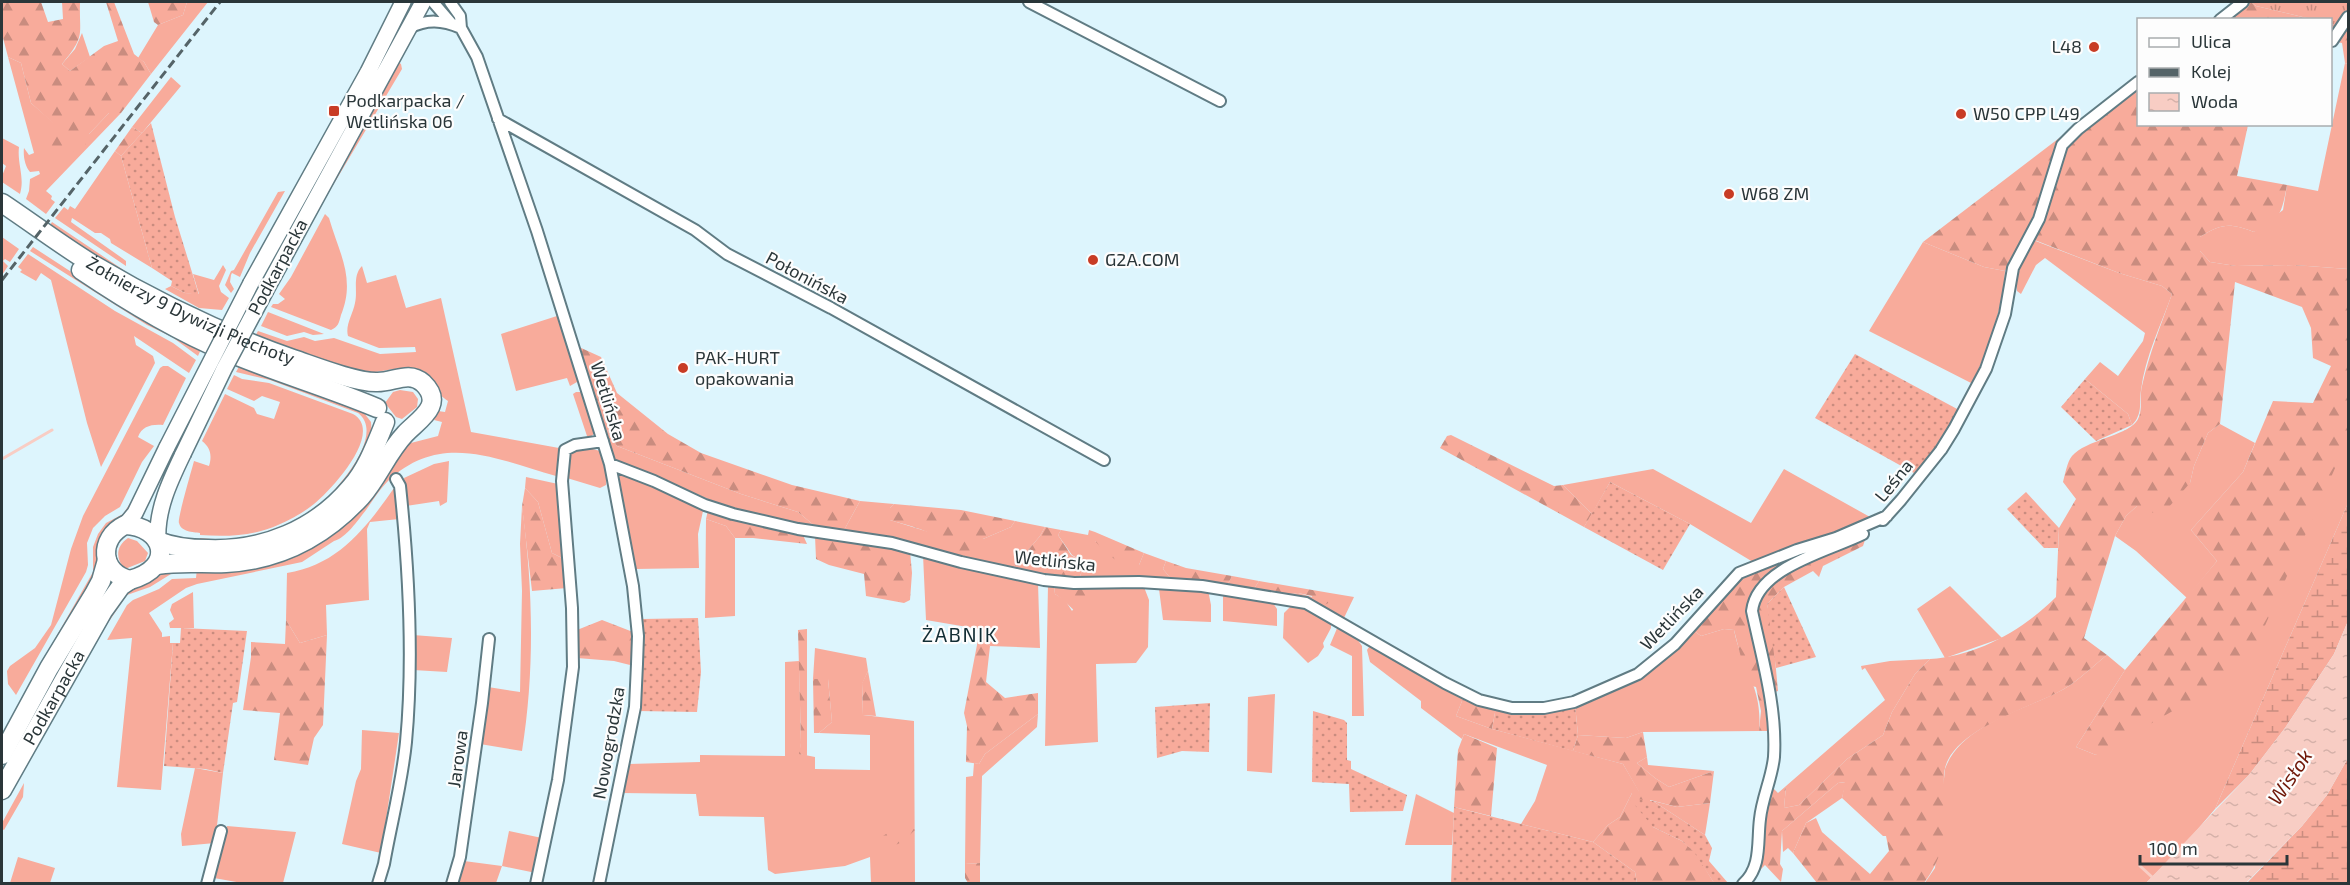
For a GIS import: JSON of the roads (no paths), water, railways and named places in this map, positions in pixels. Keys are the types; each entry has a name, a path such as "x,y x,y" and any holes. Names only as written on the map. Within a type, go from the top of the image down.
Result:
{"highway":[{"name":"Żołnierzy 9 Dywizji Piechoty","path":"2,203 90,262 204,324 246,342 353,377 375,382 394,379"},
{"name":"Żołnierzy 9 Dywizji Piechoty","path":"2,218 126,301 193,337 381,415"},
{"path":"404,376 419,380 425,385 432,399 428,412 395,445 363,495 342,516 315,537 287,550 243,562 158,565 145,575 130,580 118,575 106,560 107,544 111,535 125,525 142,528 158,542 185,547 226,550 254,546 283,538 309,524 325,513 351,487 364,467 381,415 381,391 394,379 404,376"},
{"path":"381,415 390,427 408,431"},
{"path":"158,542 160,549 158,565"},
{"name":"Podkarpacka","path":"2,755 49,668 101,581 106,560"},
{"name":"Podkarpacka","path":"2,790 103,611 121,586 130,580"}],"main road":[{"name":"Podkarpacka","path":"125,525 135,513 251,283 368,72 403,2"},
{"name":"Podkarpacka","path":"158,542 158,516 172,477 224,369 423,2"}],"street":[{"name":"Wetlińska","path":"433,2 456,26 474,50 537,231 610,464 654,481 705,505 798,529 892,543 961,562 1044,580 1074,583 1147,582 1202,586 1306,603 1445,683 1479,700 1512,708 1544,708 1574,702 1638,674 1675,644 1738,573 1797,550 1836,538 1887,516"},
{"name":"Wetlińska","path":"450,2 460,16 456,26"},
{"path":"1029,2 1220,101"},
{"path":"2223,18 2243,2"},
{"path":"2332,41 2349,17"},
{"path":"409,28 427,21 456,26"},
{"name":"Leśna","path":"1743,884 1754,872 1758,858 1760,817 1774,755 1770,701 1752,611 1754,599 1761,588 1775,575 1874,528 1887,516 1941,450 1986,369 2004,314 2013,268 2039,219 2062,145 2078,129 2137,84"},
{"name":"Połonińska","path":"498,119 695,230 727,254 831,308 1104,459"},
{"path":"536,884 558,780 573,667 572,608 562,481 565,450 575,445 603,441"},
{"name":"Nowogrodzka","path":"598,884 635,707 637,664 637,628 633,586 610,464"},
{"path":"378,884 384,864 405,744 409,680 409,575 400,486 396,479"},
{"name":"Jarowa","path":"452,884 460,857 483,703 489,639"},
{"path":"207,884 221,831"}],"water":[{"name":"Wisłok","path":"2348,621 2348,758 2327,795 2302,826 2246,883 2146,883 2249,775 2285,728 2334,654"}],"waterway":[{"path":"2,459 52,430"},
{"path":"2140,866 2152,877"}],"railway":[{"path":"2,280 220,2"}],"place":[{"name":"L48","path":"2094,47"},
{"name":"Podkarpacka / Wetlińska 06","path":"334,111"},
{"name":"W50 CPP L49","path":"1961,114"},
{"name":"W68 ZM","path":"1729,194"},
{"name":"G2A.COM","path":"1093,260"},
{"name":"PAK-HURT opakowania","path":"683,368"}],"district":[{"name":"ŻABNIK","path":"960,635"}]}
